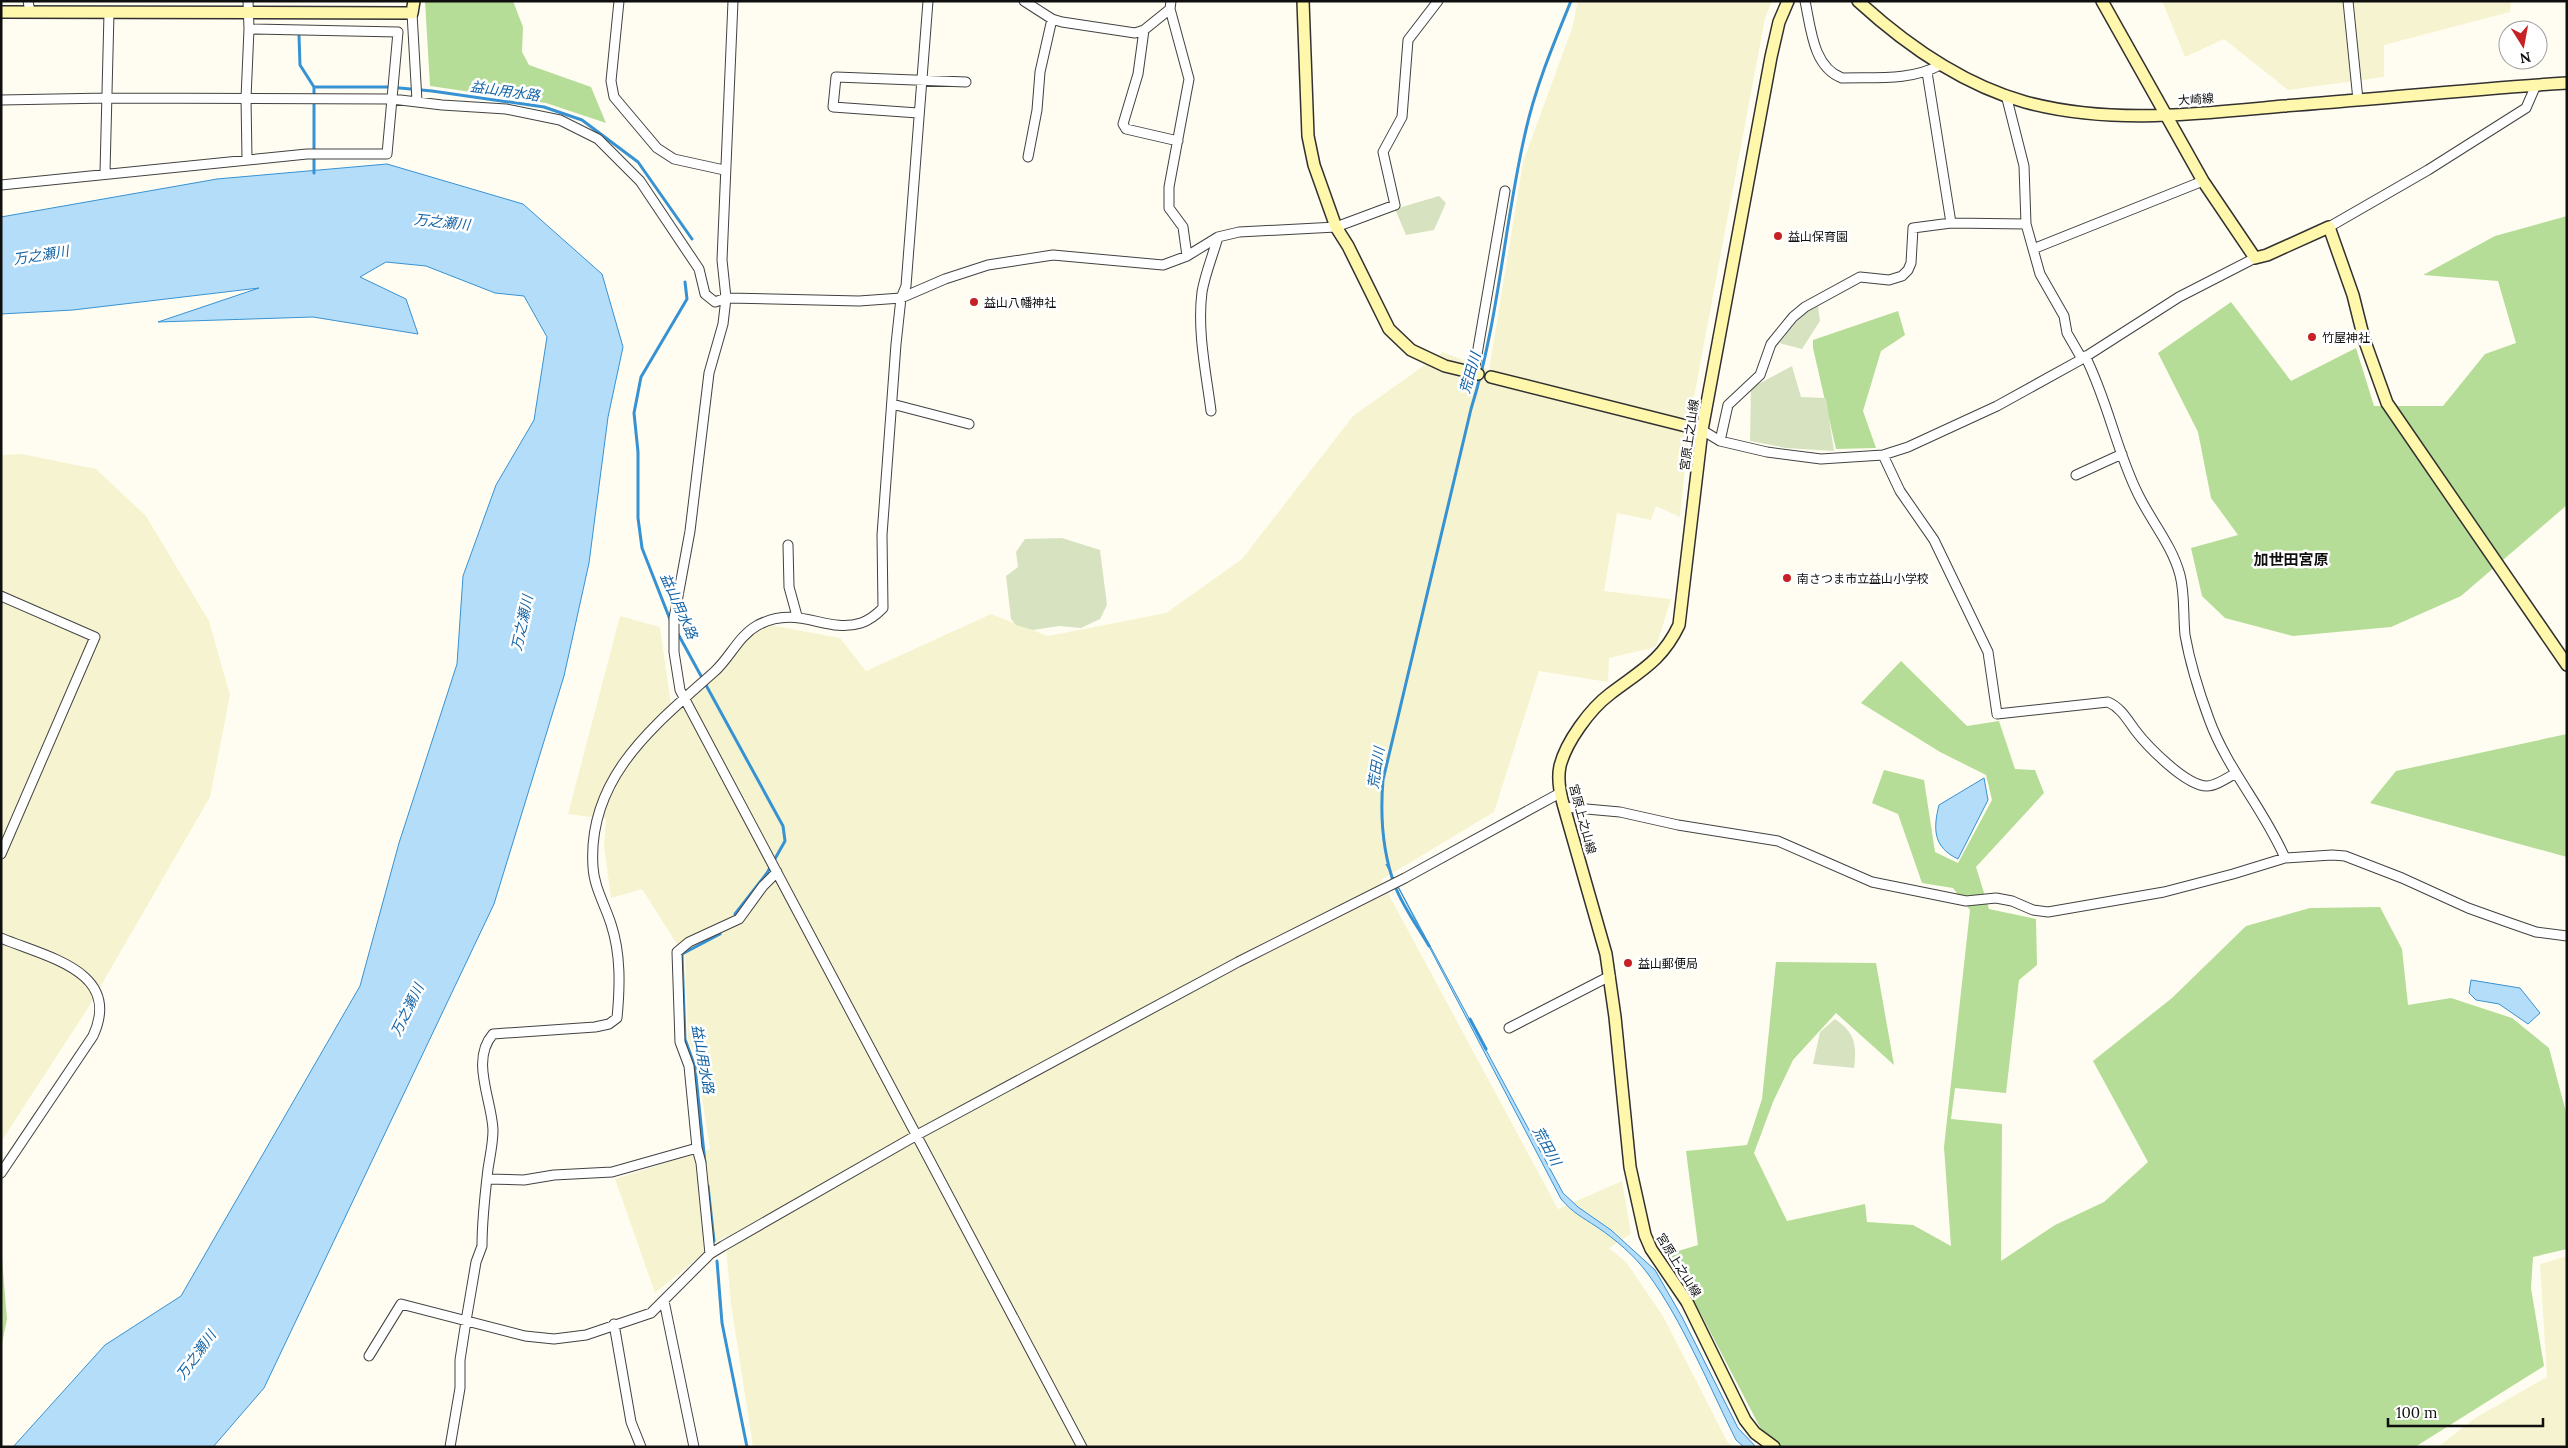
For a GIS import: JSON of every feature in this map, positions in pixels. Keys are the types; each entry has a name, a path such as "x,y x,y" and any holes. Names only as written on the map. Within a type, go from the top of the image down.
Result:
{"street":[{"path":"105,172 109,13 107,1"},
{"path":"247,159 248,1"},
{"path":"414,1 412,13 417,98"},
{"path":"619,1 611,81 614,97 657,148 674,159 724,170"},
{"path":"733,1 724,170 722,260 726,298 724,324 709,374 690,531 674,618 676,670 680,690 995,1287 1082,1447"},
{"path":"450,1447 460,1388 460,1360 466,1320 476,1262 482,1246 493,1132 491,1112 484,1089 484,1063 488,1040 493,1034 595,1027 609,1024 617,1018 620,981 612,926 595,883 593,868 597,820 621,764 684,697 716,672 743,636 756,626 782,616 797,616 847,626 862,623 883,608 882,536 901,298 906,286 928,1"},
{"path":"1024,1 1052,19 1135,33 1144,30 1170,5 1189,80 1178,141 1170,172 1169,208 1183,227 1187,256"},
{"path":"1303,1 1308,136 1314,165 1336,227 1348,246 1389,330 1411,350 1445,366 1702,430 1720,441 1767,452 1821,459 1883,455 1908,446 1997,406 2084,358 2179,296 2255,258 2267,255 2329,227 2428,170 2526,108 2536,85"},
{"path":"1,100 323,98 392,92 442,105 506,109 560,120 590,134 640,182 699,269 705,294 715,302 726,298 859,301 901,298 944,279 988,265 1053,255 1163,264 1187,256 1218,237 1239,232 1336,227 1395,204 1383,152 1402,118 1408,40 1438,1"},
{"name":"宮原上之山線","path":"1773,1446 1755,1433 1745,1420 1683,1295 1651,1249 1644,1235 1630,1167 1610,976 1594,909 1560,793 1560,767 1576,733 1608,695 1646,669 1666,650 1679,625 1702,430 1771,57 1779,22 1788,1"},
{"path":"1805,1 1819,56 1826,69 1835,75 1851,78 1907,76 1927,72 1940,66"},
{"name":"大崎線","path":"1858,1 1884,26 1940,66 2006,95 2080,114 2166,116 2567,82"},
{"path":"2102,1 2203,181 2255,258"},
{"path":"2348,1 2358,100"},
{"path":"1,12 29,6 109,13 412,13"},
{"path":"1028,157 1037,110 1040,72 1052,19"},
{"path":"1,184 105,172 306,154 387,154 398,32 249,30"},
{"path":"1144,30 1138,74 1123,124 1126,129 1178,141"},
{"path":"1927,72 1951,223"},
{"path":"918,113 833,107 836,77 966,82"},
{"path":"2006,95 2024,166 2026,224 2047,290 2064,316 2067,333 2084,358 2104,398 2137,493 2170,549 2177,567 2180,576 2185,635 2197,685 2220,746 2274,835 2285,858"},
{"path":"2033,250 2203,181"},
{"path":"1476,373 1505,191"},
{"path":"1720,441 1728,405 1760,375 1771,344 1793,317 1805,307 1860,277 1896,279 1908,270 1913,228 1951,223 2026,224"},
{"path":"2329,227 2353,295 2364,339 2387,403 2567,666"},
{"path":"1211,411 1201,328 1201,309 1203,290 1218,237"},
{"path":"892,404 969,424"},
{"path":"2076,475 2122,454"},
{"path":"1883,455 1900,491 1934,540 1988,652 1997,714 2108,702 2119,708 2142,739 2181,775 2205,786 2212,785 2236,773"},
{"path":"788,545 789,587 797,616"},
{"path":"1,596 95,637 1,854"},
{"path":"369,1356 401,1304 466,1320 493,1330 554,1339 586,1335 650,1313 710,1254 917,1136 1238,962 1405,878 1560,793"},
{"path":"1564,808 1620,812 1693,827 1778,840 1872,882 1966,901 1996,898 2012,901 2033,910 2048,912 2164,892 2285,858 2345,856 2402,878 2468,908 2536,932 2567,936"},
{"path":"710,1254 701,1163 697,1148 688,1066 680,1042 677,952 689,942 739,919 763,886 777,872"},
{"path":"1,938 85,975 95,989 101,1009 99,1023 93,1036 1,1173"},
{"path":"1509,1028 1610,976"},
{"path":"487,1179 524,1180 554,1175 612,1172 697,1148"},
{"path":"664,1301 694,1447"},
{"path":"614,1324 631,1422 640,1447"}],"shaded area":[{"path":"1578,1 1772,1 1765,18 1691,413 1680,517 1656,506 1651,520 1617,513 1604,591 1671,599 1656,647 1609,658 1608,682 1539,671 1494,812 1381,880 1558,1209 1622,1181 1631,1234 1609,1248 1626,1262 1663,1316 1727,1441 1733,1447 753,1447 731,1304 725,1236 655,1293 615,1179 710,1149 696,1060 688,1039 685,957 642,889 611,898 604,846 606,819 568,814 620,616 660,627 671,704 765,624 840,638 866,671 991,614 1048,636 1166,613 1242,559 1353,416 1443,352 1489,370 1523,162 1572,28"},
{"path":"2162,1 2511,1 2510,12 2384,45 2384,77 2288,90 2224,39 2185,57"},
{"path":"22,454 96,469 146,516 209,621 230,695 210,797 88,1008 1,1142 1,455"},
{"path":"2567,1256 2567,1447 2438,1447 2475,1418 2547,1377 2540,1264"}],"green space":[{"path":"425,1 513,1 523,27 522,52 529,65 591,87 606,123 546,103 430,86"},
{"path":"1439,196 1446,203 1434,230 1406,235 1395,209"},
{"path":"2567,216 2567,505 2461,596 2391,627 2293,636 2225,618 2202,596 2191,548 2238,535 2211,498 2198,432 2158,353 2231,302 2291,381 2356,348 2374,406 2443,406 2485,354 2516,343 2498,281 2423,275 2495,236"},
{"path":"1818,306 1820,321 1802,349 1779,343 1806,311"},
{"path":"1898,311 1905,335 1881,351 1863,411 1876,448 1836,449 1813,348 1813,340"},
{"path":"1792,366 1801,397 1826,398 1834,451 1786,448 1750,441 1751,388"},
{"path":"1062,538 1100,550 1107,605 1100,619 1081,628 1059,626 1033,630 1016,625 1011,619 1006,576 1018,567 1016,552 1025,539"},
{"path":"1901,661 1967,726 1999,721 2015,769 2035,770 2044,793 1976,867 1989,909 2036,919 2037,965 2019,980 2006,1093 1955,1088 1951,1119 2002,1124 2001,1261 2055,1225 2104,1202 2148,1162 2093,1061 2172,998 2246,926 2310,908 2380,907 2402,949 2408,1005 2451,998 2512,1018 2549,1048 2567,1116 2567,1249 2533,1257 2531,1288 2544,1366 2415,1447 1783,1447 1774,1444 1764,1435 1701,1314 1665,1255 1698,1245 1686,1151 1747,1145 1762,1099 1776,962 1876,963 1894,1065 1836,1013 1793,1060 1773,1102 1754,1153 1787,1221 1865,1204 1867,1222 1913,1225 1951,1246 1944,1147 1970,910 1953,888 1922,883 1898,814 1872,803 1884,770 1924,780 1935,852 1958,863 1992,800 1986,775 1940,752 1861,703"},
{"path":"2567,734 2567,857 2370,803 2396,771"},
{"path":"1835,1019 1851,1034 1855,1046 1854,1068 1813,1064 1820,1032"},
{"path":"1,1247 7,1319 1,1348"}],"water":[{"name":"万之瀬川","path":"387,164 523,204 602,274 623,347 608,417 589,563 564,676 494,904 264,1388 213,1447 13,1447 105,1345 181,1296 360,986 399,843 457,664 463,576 496,485 534,420 547,337 524,296 495,293 426,266 386,262 360,277 406,299 418,334 313,317 158,322 259,288 73,310 1,314 1,217 217,179"},
{"path":"1984,778 1988,800 1958,859 1939,843 1936,822 1939,805"},
{"path":"1386,864 1563,1193 1578,1207 1611,1230 1655,1270 1682,1317 1738,1428 1756,1447 1744,1447 1736,1440 1684,1333 1643,1267 1618,1242 1574,1211 1561,1199"},
{"path":"2471,980 2520,988 2540,1013 2528,1024 2499,1004 2476,1000 2469,993"}],"waterway":[{"name":"荒田川","path":"1429,946 1402,902 1387,860 1383,833 1383,780 1488,341 1518,168 1529,117 1545,67 1571,1"},
{"name":"益山用水路","path":"299,36 300,65 314,87"},
{"name":"益山用水路","path":"314,87 389,87 432,91 544,107 582,120 638,162 692,239"},
{"path":"314,87 314,173"},
{"name":"益山用水路","path":"671,622 642,548 638,518 638,452 634,413 641,377 687,299 685,282"},
{"name":"益山用水路","path":"677,632 783,826 785,841 767,873 735,914"},
{"name":"益山用水路","path":"705,1163 695,1067 685,1039 682,954 720,934"},
{"name":"荒田川","path":"1470,1019 1486,1049"},
{"name":"益山用水路","path":"708,1186 714,1241"},
{"name":"益山用水路","path":"717,1261 722,1323 747,1447"}],"place":[{"name":"益山保育園","path":"1778,236"},
{"name":"益山八幡神社","path":"974,302"},
{"name":"竹屋神社","path":"2312,337"},
{"name":"南さつま市立益山小学校","path":"1787,578"},
{"name":"益山郵便局","path":"1628,963"}],"district":[{"name":"加世田宮原","path":"2291,559"}]}
